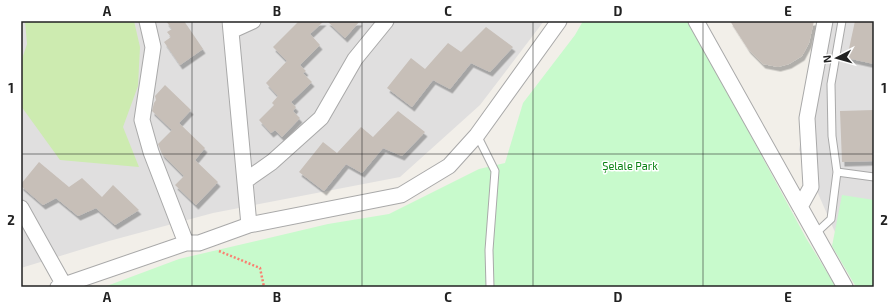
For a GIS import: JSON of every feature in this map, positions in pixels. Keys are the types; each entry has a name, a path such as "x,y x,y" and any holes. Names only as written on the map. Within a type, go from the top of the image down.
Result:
{"street":[{"path":"147,21 153,47 142,120 151,152 192,243"},
{"path":"249,225 231,26 253,21"},
{"path":"245,181 272,162 321,118 355,59 386,21"},
{"path":"21,208 61,286 249,225 401,195 449,166 477,134 559,21"},
{"path":"696,21 845,287"},
{"path":"800,207 811,187 807,118 825,21"}],"lane":[{"path":"816,233 831,219 836,172 832,136 831,84 842,21"},
{"path":"477,134 495,171 489,250 490,287"},
{"path":"836,172 874,177"}],"path":[{"path":"192,243 260,268 264,287"}],"shaded area":[{"path":"21,21 221,21 222,26 233,21 544,21 480,105 400,177 213,213 109,241 21,268"},
{"path":"821,21 874,21 874,287 859,287 799,150"}],"green space":[{"path":"25,21 134,21 140,47 138,86 123,127 139,167 60,160 21,106 21,62 27,44"},
{"name":"Şelale Park","path":"583,21 689,21 806,238 836,287 104,287 179,259 328,224 389,214 479,169 505,163 523,103 575,35"},
{"path":"842,195 874,200 874,287 856,287 832,246"}],"building":[{"path":"166,21 184,21 203,49 180,65 164,42 171,37 167,32 172,29"},
{"path":"299,21 324,21 310,34 320,45 300,65 306,71 303,73 312,82 291,102 296,107 293,111 300,118 282,137 275,130 271,133 259,120 274,105 272,103 278,96 266,83 287,61 273,47"},
{"path":"327,21 360,21 345,38"},
{"path":"730,21 814,21 809,43 802,56 789,64 778,67 763,64 748,49"},
{"path":"855,21 874,21 874,64 847,58"},
{"path":"486,27 513,47 490,72 471,63 450,89 433,80 412,107 387,88 411,58 425,69 448,43 461,52"},
{"path":"165,85 191,110 179,123 205,148 195,160 218,182 196,205 175,185 184,176 162,154 158,144 172,130 152,111 156,100 155,96"},
{"path":"874,110 874,161 842,162 840,111"},
{"path":"398,111 425,132 402,156 383,148 362,173 346,164 324,191 299,172 323,142 337,153 361,127 373,137"},
{"path":"39,162 69,187 82,178 102,197 113,185 139,210 115,225 96,208 78,216 56,198 43,205 21,186"}]}
